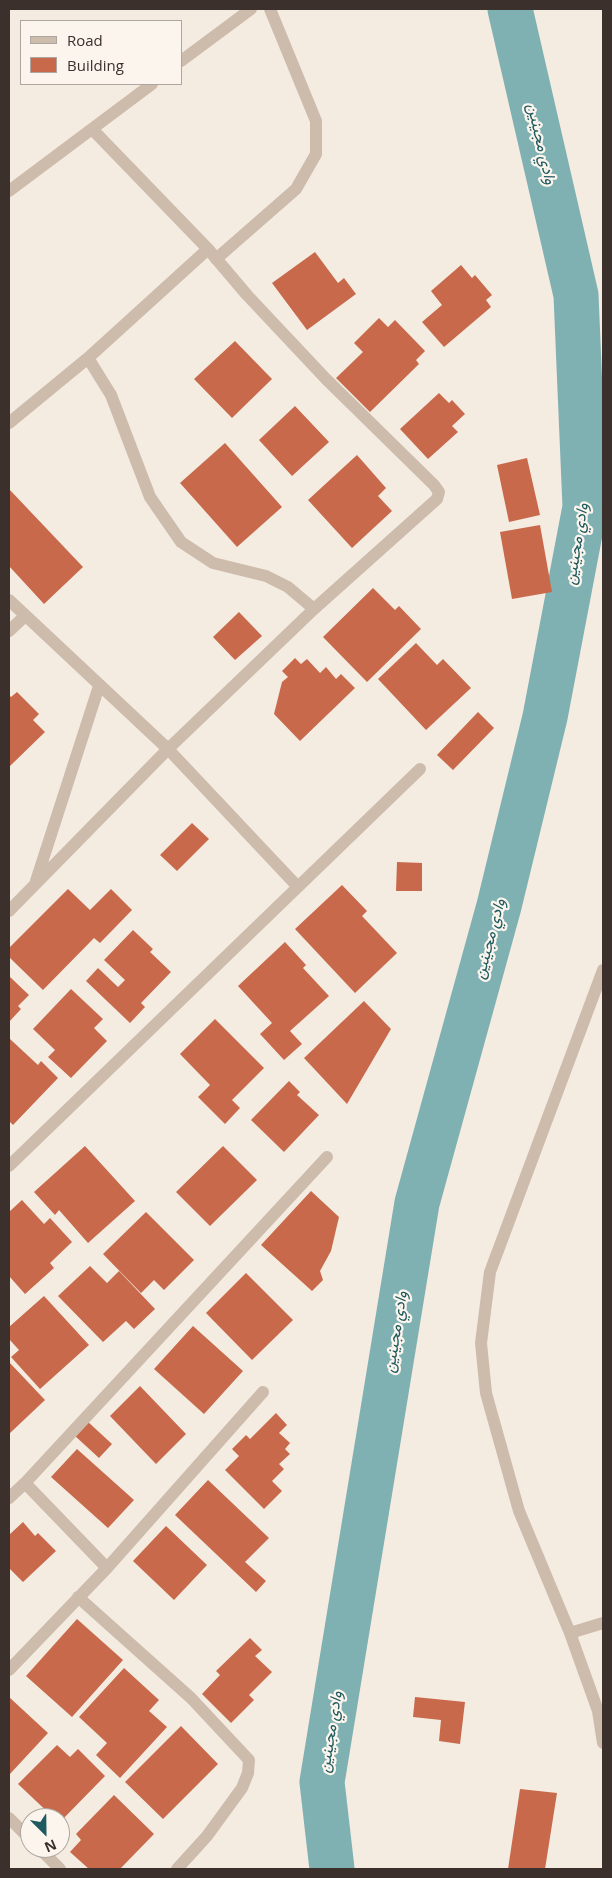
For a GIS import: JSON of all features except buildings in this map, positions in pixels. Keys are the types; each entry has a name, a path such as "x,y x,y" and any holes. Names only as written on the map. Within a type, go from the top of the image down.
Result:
{"street":[{"path":"182,60 251,9"},
{"path":"9,423 212,254 296,190 316,154 316,121 270,9"},
{"path":"9,190 151,85"},
{"path":"9,911 168,749 314,609 437,500 439,492 326,379 212,254 92,129"},
{"path":"88,358 111,395 150,498 181,542 213,563 266,576 288,587 314,609"},
{"path":"9,600 168,749 298,887"},
{"path":"9,631 25,616"},
{"path":"34,885 99,686"},
{"path":"9,1166 420,769"},
{"path":"603,970 490,1272 481,1343 486,1393 519,1511 570,1633 598,1711 603,1743"},
{"path":"9,1498 327,1157"},
{"path":"9,1670 107,1568 263,1392"},
{"path":"25,1483 107,1568"},
{"path":"78,1597 191,1698 249,1760 248,1773 242,1788 207,1836 176,1869"},
{"path":"570,1633 603,1623"},
{"path":"9,1818 20,1829"},
{"path":"49,1858 60,1869"}],"waterway":[{"name":"وادي مجينين","path":"332,1869 322,1782 417,1203 499,906 545,717 585,507 576,295 510,9"}]}
